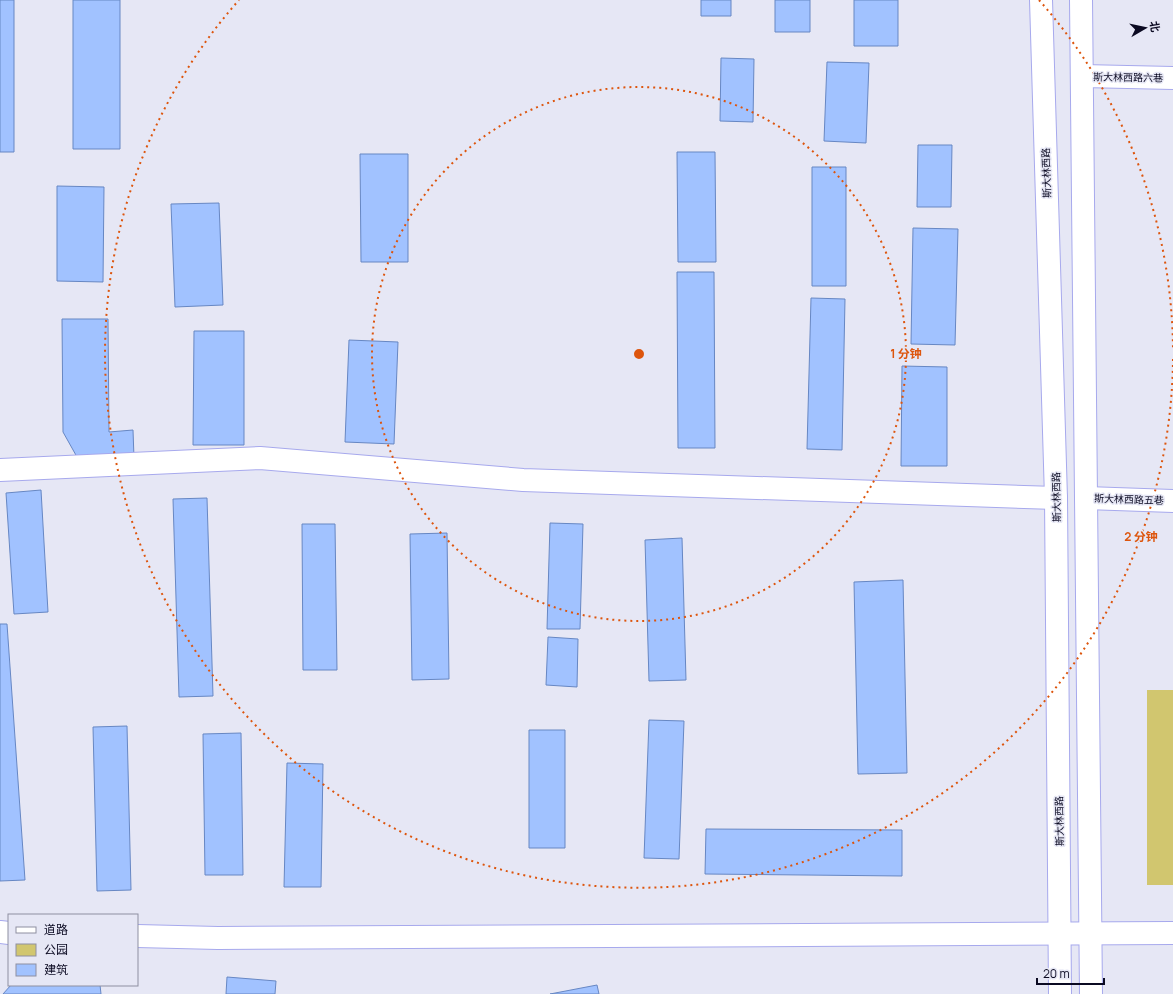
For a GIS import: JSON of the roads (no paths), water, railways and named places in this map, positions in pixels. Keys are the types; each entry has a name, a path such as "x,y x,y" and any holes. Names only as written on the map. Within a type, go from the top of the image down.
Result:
{"street":[{"name":"斯大林西路","path":"1041,0 1056,498 1060,994"},
{"path":"1081,0 1091,994"},
{"name":"斯大林西路六巷","path":"1082,76 1173,78"},
{"path":"0,470 260,458 523,480 1056,498"},
{"name":"斯大林西路五巷","path":"1086,498 1173,501"},
{"path":"138,936 234,938 1091,933 1173,934"}]}
